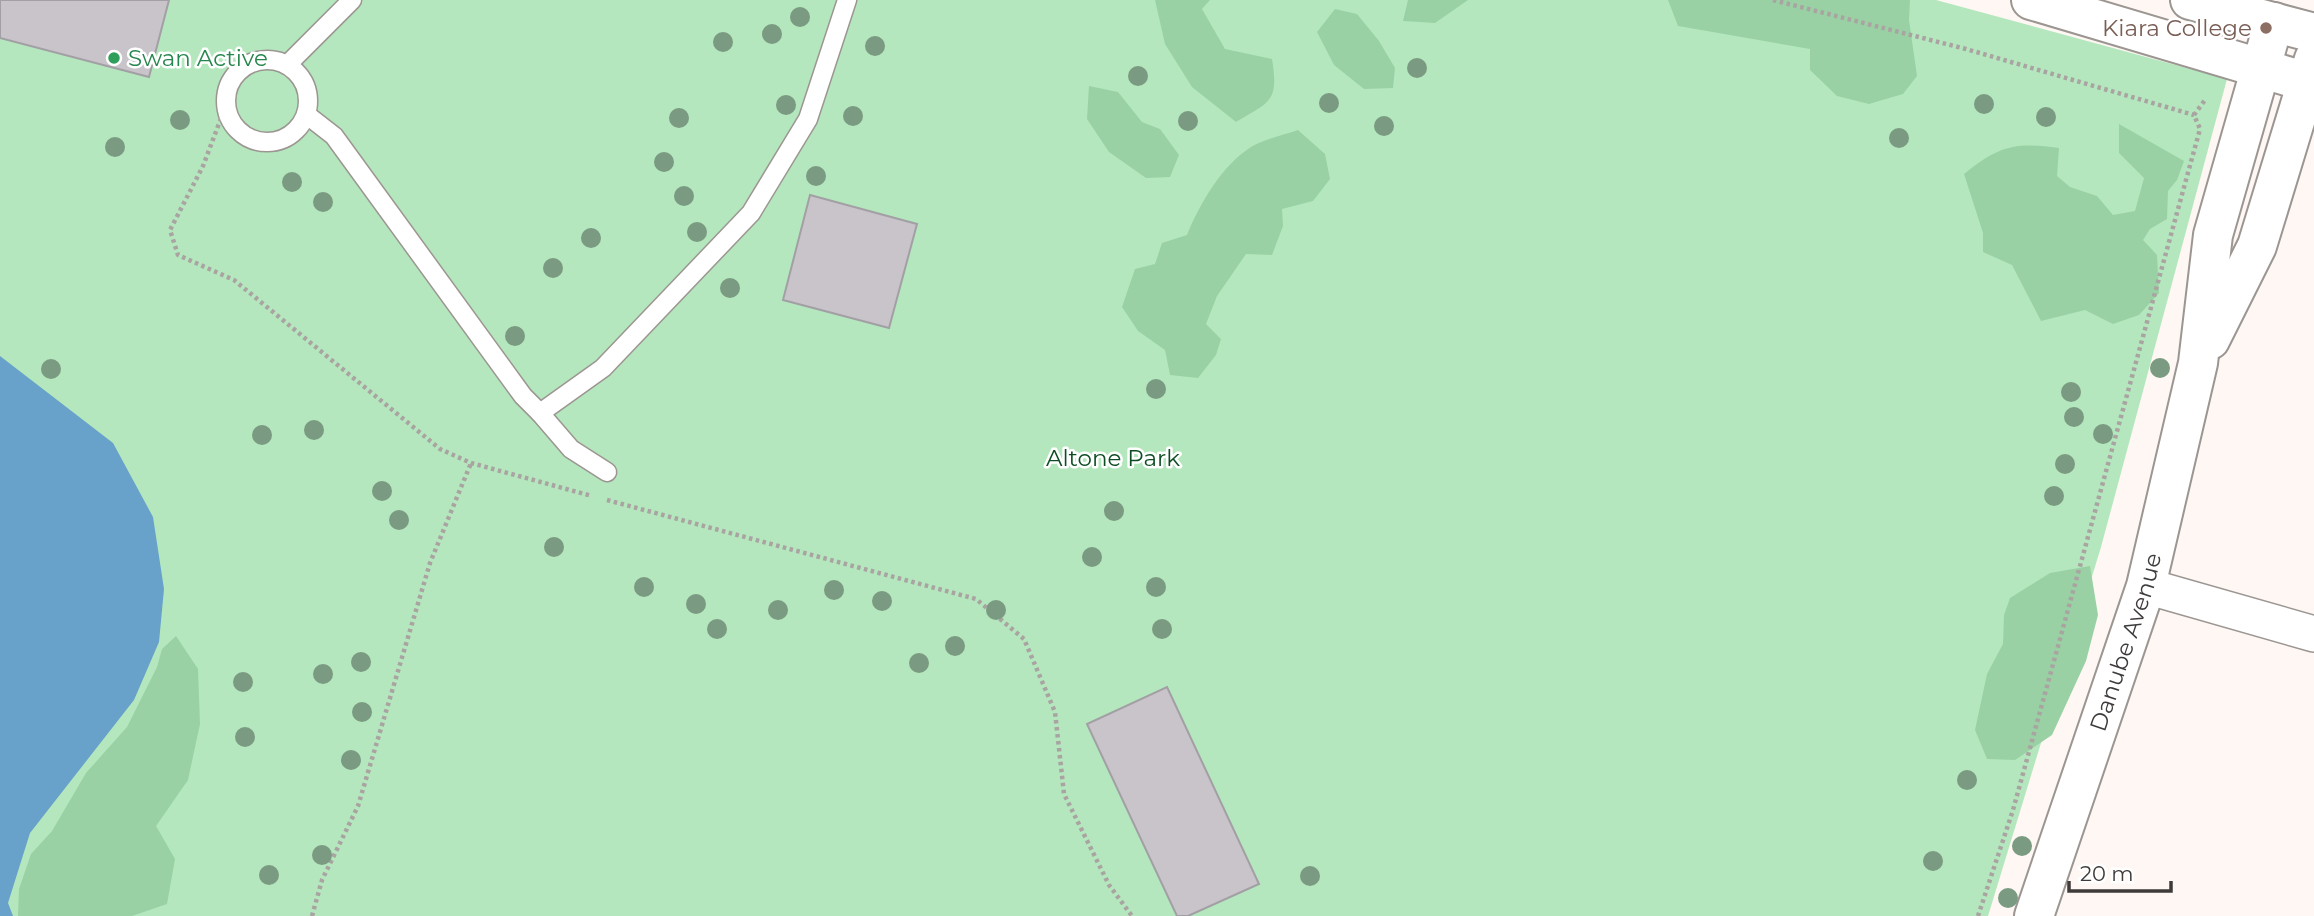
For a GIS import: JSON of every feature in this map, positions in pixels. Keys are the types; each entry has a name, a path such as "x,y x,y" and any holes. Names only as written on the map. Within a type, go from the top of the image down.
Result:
{"street":[{"path":"2031,0 2081,8 2261,69 2312,75"},
{"path":"2190,0 2314,33"},
{"name":"Danube Avenue","path":"2034,916 2146,586 2198,363 2213,235 2274,22"},
{"name":"Danube Avenue","path":"2198,363 2257,246 2312,75"},
{"path":"2146,586 2314,634"}],"lane":[{"path":"288,64 352,0"},
{"path":"540,413 603,368 751,213 808,119 847,0"},
{"path":"274,60 288,64 300,75 307,87 307,114 290,136 274,142 259,142 245,136 235,127 226,105 227,90 233,76 246,65 274,60"},
{"path":"307,114 334,135 523,396 570,449 607,472"}],"path":[{"path":"1773,0 1966,49 2193,115 2200,129 2013,810 1978,916"},
{"path":"2193,115 2204,100"},
{"path":"226,105 203,166 170,230 178,255 234,280 440,449 471,463 976,599 1024,639 1055,712 1064,793 1109,886 1132,916"},
{"path":"312,916 322,880 358,806 430,562 471,463"}],"green space":[{"name":"Altone Park","path":"0,0 1936,0 2227,79 2101,547 1988,916 0,916"},
{"path":"1155,0 1210,0 1202,9 1225,49 1272,59 1273,93 1264,105 1236,122 1192,87 1165,44"},
{"path":"1408,0 1468,0 1435,23 1403,21"},
{"path":"1668,0 1910,0 1909,20 1917,76 1903,94 1869,104 1837,96 1810,70 1810,49 1678,26"},
{"path":"1335,9 1357,14 1379,41 1395,68 1393,88 1364,89 1334,65 1317,32"},
{"path":"1089,86 1118,92 1142,122 1160,129 1179,155 1170,177 1146,178 1109,152 1087,119"},
{"path":"2119,124 2184,161 2177,180 2168,191 2167,219 2150,229 2143,240 2157,255 2159,293 2139,315 2113,324 2085,310 2041,321 2012,265 1983,252 1983,233 1964,174 1987,157 2008,148 2059,148 2057,176 2070,187 2097,196 2113,215 2135,211 2144,178 2119,153"},
{"path":"1298,130 1325,154 1330,179 1313,201 1282,209 1283,226 1272,255 1246,254 1217,296 1206,324 1221,339 1216,355 1198,378 1170,375 1165,350 1138,331 1122,307 1135,269 1155,264 1162,243 1187,235 1213,187 1240,155 1262,142"},
{"path":"2090,566 2098,615 2086,661 2052,735 2015,760 1987,759 1975,730 1987,674 2003,644 2004,615 2010,598 2050,573"},
{"path":"176,636 198,669 200,724 188,780 156,826 175,859 167,904 132,916 18,916 19,889 31,854 52,831 86,773 127,727 157,667 162,649"}],"water":[{"path":"0,356 113,443 153,517 164,589 159,642 134,700 30,833 8,903 13,916 0,916"}],"building":[{"name":"Swan Active","path":"0,0 169,0 149,77 0,38"},
{"path":"810,195 917,224 889,328 783,300"},
{"path":"1167,687 1259,884 1188,916 1177,916 1087,724"}],"place":[{"name":"Kiara College","path":"2266,28"},
{"name":"Swan Active","path":"114,58"}]}
